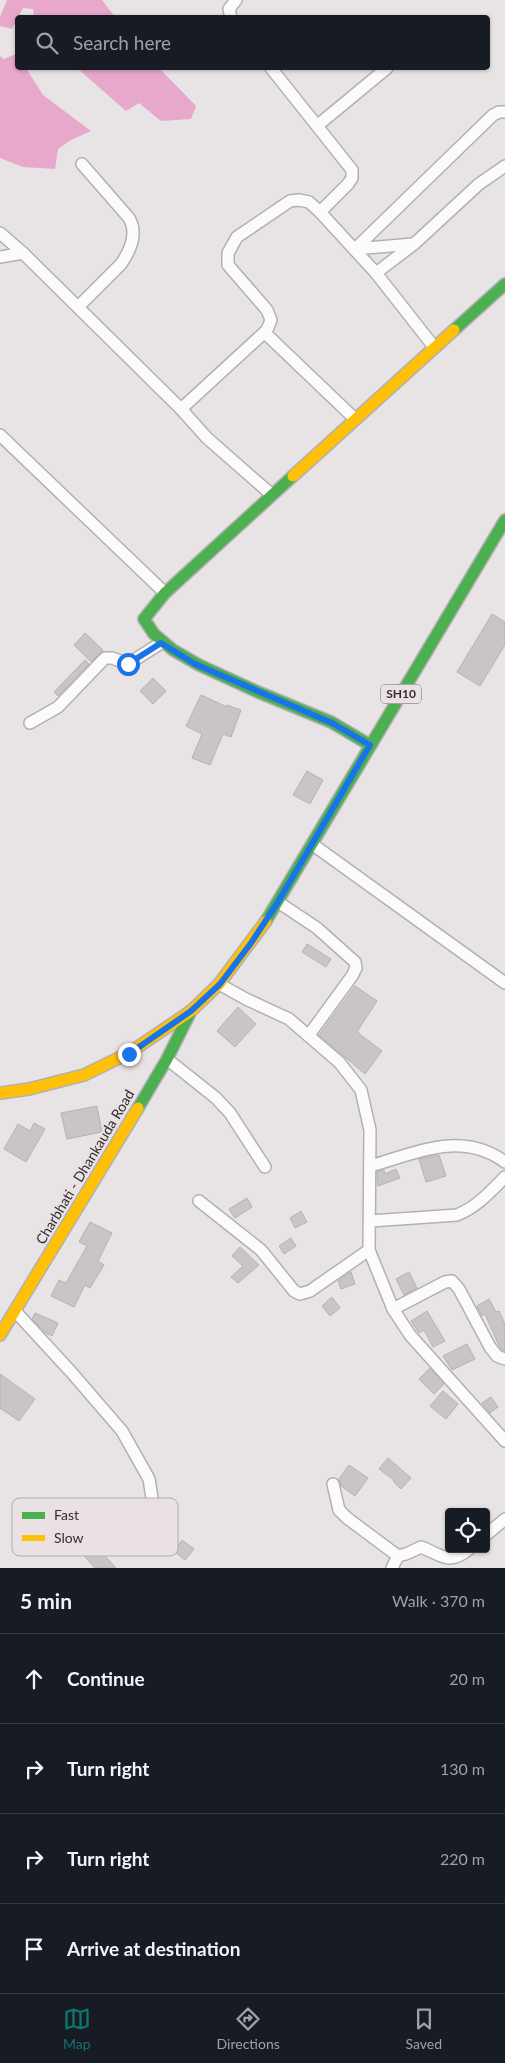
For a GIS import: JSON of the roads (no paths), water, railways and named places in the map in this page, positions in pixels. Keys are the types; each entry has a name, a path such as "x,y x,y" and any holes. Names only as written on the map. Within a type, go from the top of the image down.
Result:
{"street":[{"path":"230,15 229,9 236,0"},
{"path":"273,70 352,170 352,178 348,184 320,212"},
{"path":"318,125 385,70"},
{"path":"355,249 493,115 503,109"},
{"path":"78,308 121,264 126,256 133,234 133,225 129,218 82,164"},
{"path":"376,273 414,244 479,184 505,166"},
{"path":"181,409 265,333 271,320 267,310 228,265 228,253 238,237 290,201 309,202 320,212 376,273 434,347"},
{"path":"0,233 23,253 181,409 207,438 272,495"},
{"path":"355,249 414,244"},
{"path":"0,257 23,253"},
{"path":"370,745 332,723 195,664 161,643 147,627 144,619 165,593 505,284"},
{"path":"265,333 356,419"},
{"path":"0,435 165,593"},
{"name":"SH10","path":"0,1092 28,1089 84,1075 129,1054 191,1011 220,984 251,943 281,898 297,868 505,520"},
{"path":"30,723 58,707 105,658 112,658 128,664 161,643"},
{"path":"312,844 504,980"},
{"path":"281,898 355,962 356,968 352,976 309,1035"},
{"path":"220,984 246,999 289,1019 339,1062 362,1090 370,1130 369,1250 393,1309 410,1335 432,1362 505,1441"},
{"name":"Charbhati - Dhankauda Road","path":"0,1335 167,1059 191,1011"},
{"path":"167,1059 216,1098 230,1113 266,1167"},
{"path":"370,1166 439,1147 460,1144 492,1152 505,1162"},
{"path":"370,1220 457,1216 469,1211 481,1202 505,1177"},
{"path":"199,1201 261,1250 274,1263 294,1291 300,1294 310,1291 369,1250"},
{"path":"393,1309 445,1282 452,1281 459,1289 490,1347 497,1356 505,1359"},
{"path":"15,1311 122,1430 149,1479 152,1498"},
{"path":"333,1484 339,1510 398,1556"},
{"path":"490,1532 505,1519"},
{"path":"392,1568 398,1556 421,1547 449,1559 453,1563 464,1553"}]}
